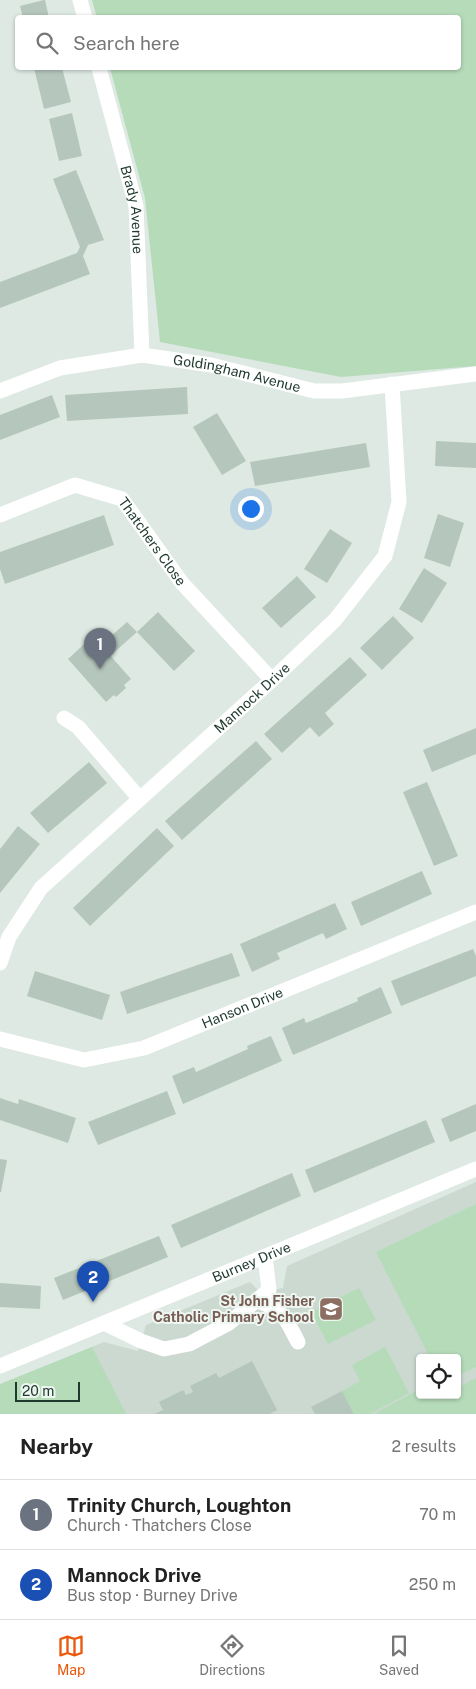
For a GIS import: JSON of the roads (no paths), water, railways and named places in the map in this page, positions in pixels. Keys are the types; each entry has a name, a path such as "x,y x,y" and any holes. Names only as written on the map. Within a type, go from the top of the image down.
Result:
{"street":[{"path":"80,0 84,15"},
{"name":"Brady Avenue","path":"100,70 136,206 142,355"},
{"name":"Goldingham Avenue","path":"0,391 60,368 142,355 211,365 314,390 342,391 476,374"},
{"name":"Mannock Drive","path":"0,963 10,937 41,888 272,680 335,620 385,556 399,502 392,384"},
{"name":"Thatchers Close","path":"0,515 75,485 122,499 182,583 272,680"},
{"path":"64,718 78,728 140,799"},
{"name":"Hanson Drive","path":"0,1039 84,1060 144,1048 476,912"},
{"name":"Burney Drive","path":"0,1366 476,1169"},
{"path":"104,1323 141,1341 164,1349 189,1344 229,1323 269,1290 265,1257"},
{"path":"258,1301 282,1314 298,1342"}],"place":[{"name":"Trinity Church, Loughton","path":"100,669"},
{"name":"Mannock Drive","path":"93,1302"},
{"name":"St John Fisher Catholic Primary School","path":"331,1309"}]}
